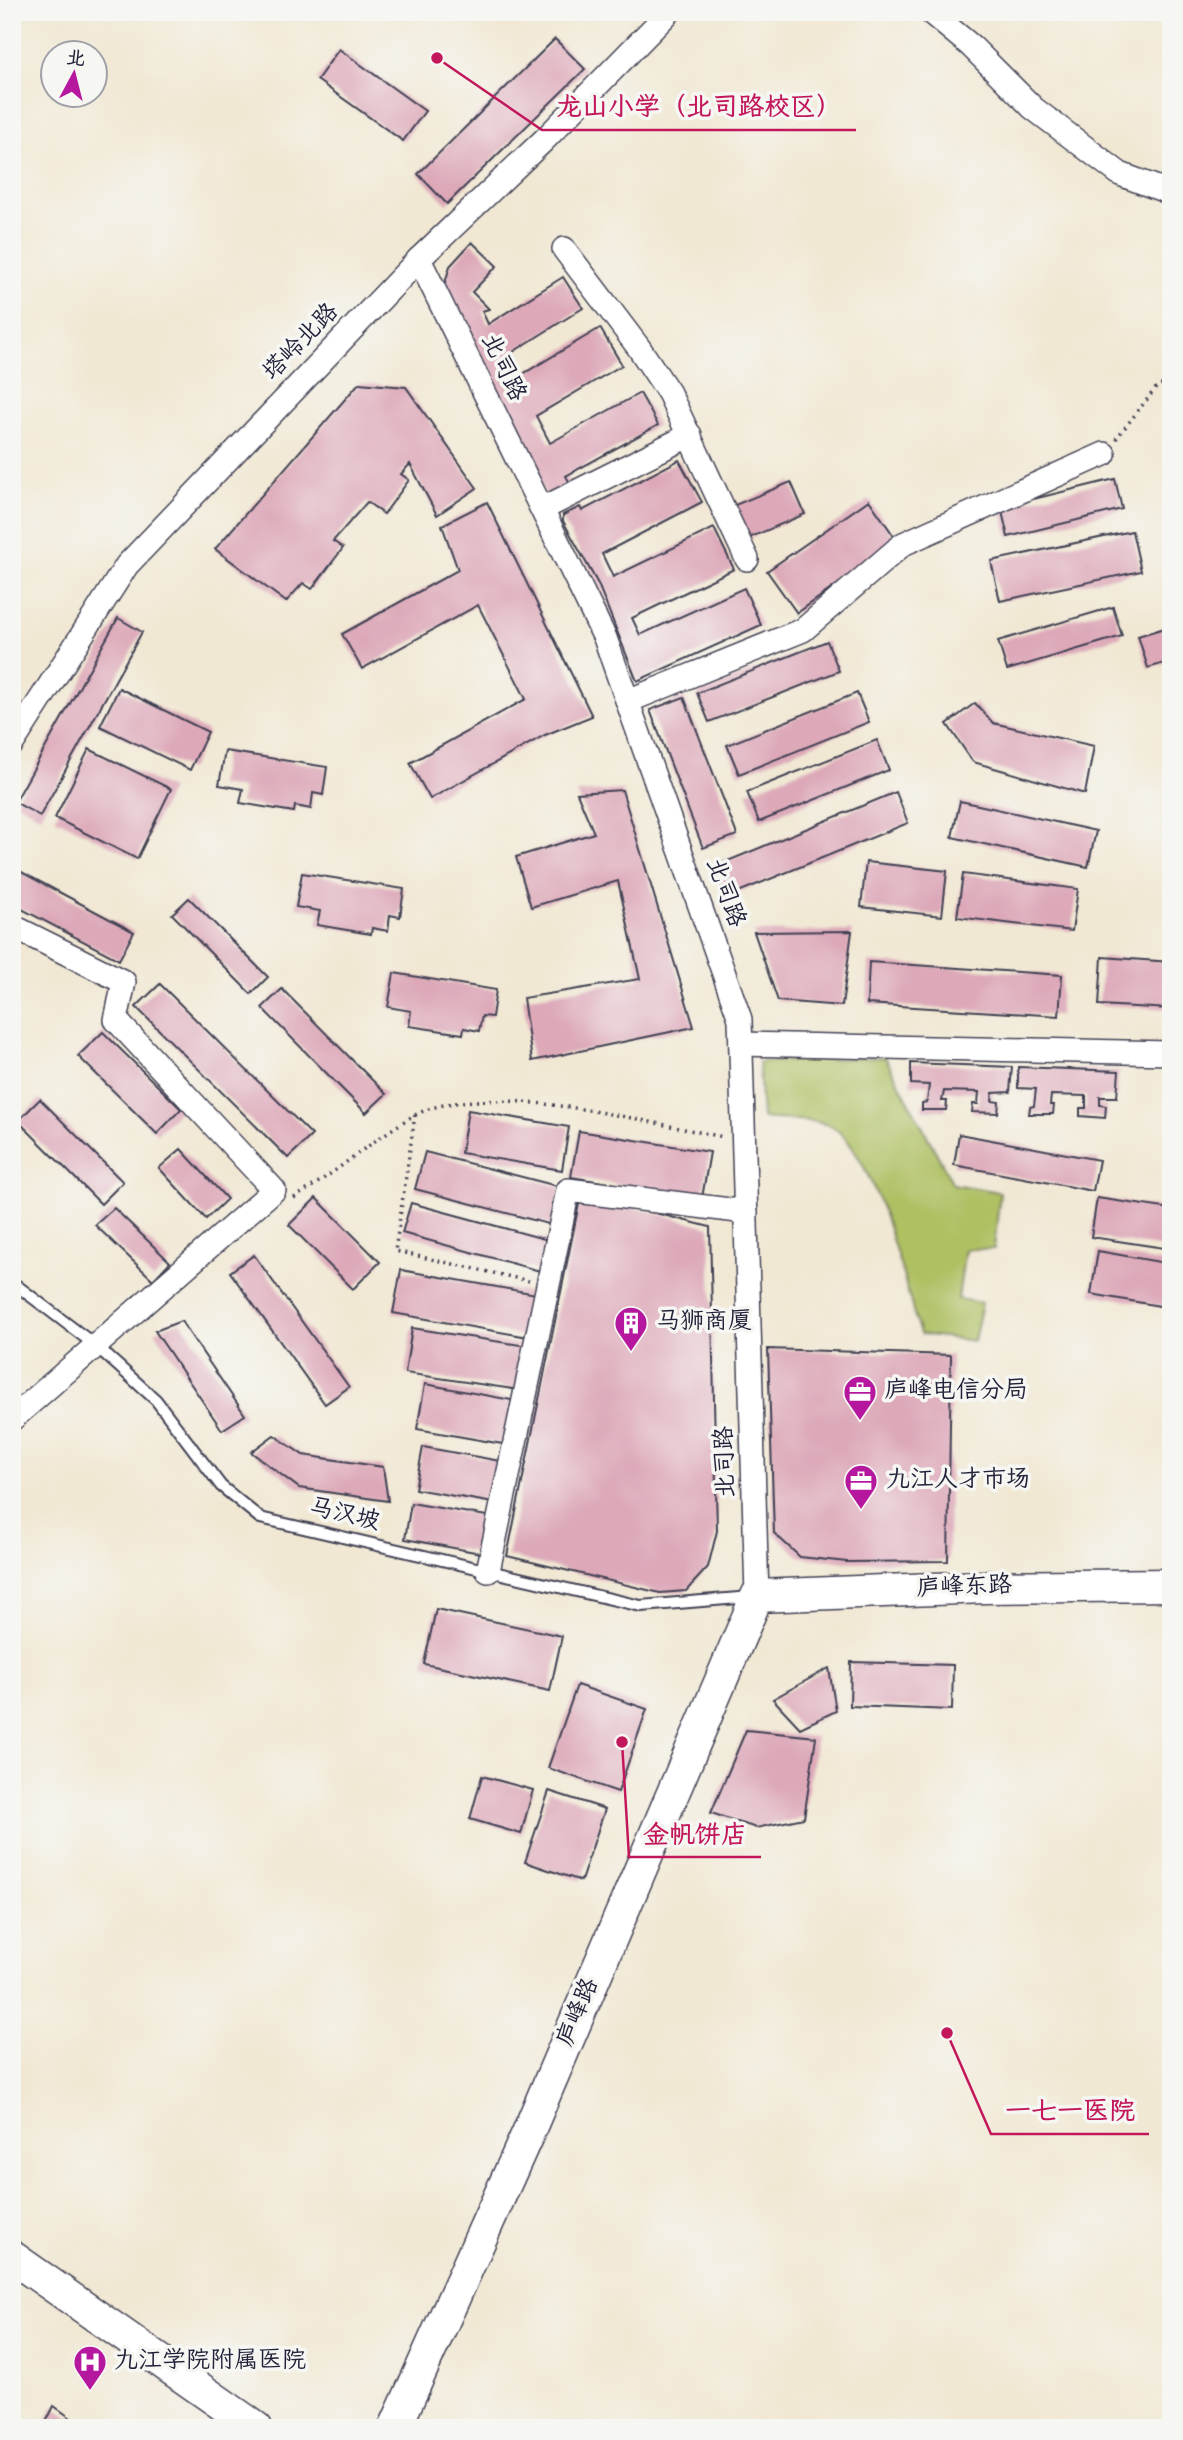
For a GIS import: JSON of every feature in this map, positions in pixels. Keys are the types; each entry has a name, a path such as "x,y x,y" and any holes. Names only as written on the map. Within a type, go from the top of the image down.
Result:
{"main road":[{"name":"庐峰东路","path":"757,1596 985,1587 1171,1585"},
{"name":"庐峰路","path":"395,2428 534,2120 757,1596"},
{"path":"12,2257 256,2428"}],"street":[{"name":"塔岭北路","path":"12,744 127,565 418,259 544,140 669,12"},
{"path":"930,12 971,46 1033,108 1120,174 1171,193"},
{"path":"564,249 639,348 669,393 747,559"},
{"name":"北司路","path":"418,259 605,638 740,1019 757,1596"},
{"path":"542,509 690,435"},
{"path":"628,701 803,630 903,544 1104,454"},
{"path":"12,926 124,982 116,1020 274,1190 12,1419"},
{"path":"741,1044 1171,1053"},
{"path":"488,1571 568,1190 746,1212"}],"lane":[{"name":"马汉坡","path":"12,1282 95,1345 156,1400 220,1486 260,1518 641,1606 757,1596"}],"path":[{"path":"1104,454 1156,388 1171,380"},
{"path":"294,1198 332,1175 415,1115 469,1100 524,1100 743,1140"},
{"path":"415,1115 395,1251 548,1286"}],"green space":[{"path":"885,1057 953,1184 1000,1192 994,1249 965,1249 958,1299 982,1303 974,1341 920,1334 886,1220 861,1162 847,1140 825,1124 762,1118 759,1062"}],"building":[{"path":"555,39 585,69 447,204 418,174"},
{"path":"339,49 425,111 403,141 317,80"},
{"path":"472,242 497,266 472,292 489,309 482,311 488,324 563,277 583,308 505,357 516,378 600,328 622,365 536,416 550,443 640,393 658,425 566,476 571,485 547,498 442,293 450,266"},
{"path":"359,383 406,387 477,488 437,515 410,464 401,474 409,480 384,514 367,502 333,541 343,548 312,589 303,583 286,602 215,549"},
{"path":"679,460 702,502 602,554 613,577 714,528 734,569 632,618 640,635 744,588 761,625 637,681 598,584 563,521 563,515 580,507 582,511"},
{"path":"1115,479 1122,509 1008,537 1001,507"},
{"path":"791,482 805,514 744,540 730,507"},
{"path":"869,500 898,542 797,613 767,571"},
{"path":"487,502 592,716 545,735 430,799 410,763 526,699 478,605 362,669 342,634 458,570 442,525"},
{"path":"1132,531 1141,571 1000,601 991,561"},
{"path":"1113,607 1122,636 1007,670 998,641"},
{"path":"118,618 142,632 40,816 15,802"},
{"path":"1171,626 1171,661 1148,668 1138,636"},
{"path":"827,641 839,671 709,722 697,693"},
{"path":"119,688 208,732 190,770 100,726"},
{"path":"857,693 869,722 739,774 727,745"},
{"path":"684,697 737,835 703,848 650,710"},
{"path":"975,703 993,723 1094,746 1085,794 973,762 947,724"},
{"path":"877,740 889,770 759,822 747,792"},
{"path":"89,749 171,789 137,859 55,818"},
{"path":"225,751 327,767 323,795 313,793 311,809 295,806 294,812 240,803 243,789 219,785"},
{"path":"622,790 694,1027 532,1061 523,998 640,979 618,881 531,907 516,857 594,833 577,793"},
{"path":"896,792 908,823 726,897 713,867"},
{"path":"960,801 1096,831 1088,867 952,837"},
{"path":"866,862 947,871 942,916 861,907"},
{"path":"12,867 134,932 119,960 12,904"},
{"path":"302,873 404,889 400,917 390,915 388,931 372,928 371,934 317,925 320,911 296,907"},
{"path":"963,874 1078,889 1072,931 957,917"},
{"path":"189,898 268,977 251,994 172,914"},
{"path":"852,931 842,1006 778,1001 754,932"},
{"path":"1102,957 1171,962 1171,1009 1099,1005"},
{"path":"869,962 1062,975 1059,1016 867,1004"},
{"path":"394,973 496,990 492,1017 482,1016 479,1031 464,1028 463,1034 409,1026 411,1011 388,1007"},
{"path":"160,984 312,1135 288,1158 136,1007"},
{"path":"282,989 386,1094 366,1113 262,1008"},
{"path":"103,1032 181,1109 157,1134 78,1056"},
{"path":"911,1063 1012,1067 1010,1092 993,1093 992,1101 999,1102 998,1113 972,1112 973,1104 978,1104 979,1092 944,1091 942,1101 947,1101 946,1110 922,1110 922,1103 927,1102 929,1085 911,1084"},
{"path":"1018,1067 1119,1071 1117,1097 1100,1097 1100,1105 1106,1106 1105,1118 1080,1116 1080,1108 1086,1108 1086,1096 1051,1095 1053,1114 1029,1114 1030,1107 1034,1106 1036,1089 1018,1088"},
{"path":"40,1099 123,1182 101,1204 18,1121"},
{"path":"468,1110 569,1127 562,1170 461,1153"},
{"path":"579,1131 710,1152 702,1198 571,1177"},
{"path":"959,1134 1099,1160 1093,1191 954,1165"},
{"path":"181,1149 227,1199 206,1219 159,1168"},
{"path":"425,1152 561,1187 552,1225 415,1189"},
{"name":"马狮商厦","path":"581,1194 710,1227 717,1531 708,1567 686,1591 660,1593 507,1556"},
{"path":"316,1198 380,1262 353,1289 289,1225"},
{"path":"1097,1198 1171,1209 1171,1249 1091,1237"},
{"path":"411,1203 548,1240 540,1271 402,1233"},
{"path":"114,1208 170,1262 153,1280 95,1225"},
{"path":"1098,1251 1171,1264 1171,1308 1091,1294"},
{"path":"254,1255 349,1387 325,1404 230,1272"},
{"path":"401,1270 542,1295 534,1338 393,1313"},
{"path":"181,1321 245,1415 222,1430 155,1331"},
{"path":"412,1328 533,1347 526,1391 405,1373"},
{"name":"庐峰电信分局","path":"768,1349 951,1355 948,1561 847,1562 800,1557 774,1533"},
{"path":"425,1384 522,1402 514,1446 417,1429"},
{"path":"274,1435 303,1455 383,1467 388,1501 299,1488 251,1452"},
{"path":"423,1447 506,1462 499,1504 415,1489"},
{"path":"411,1503 493,1517 486,1554 405,1539"},
{"path":"436,1609 562,1636 550,1691 424,1664"},
{"path":"851,1662 953,1665 952,1710 850,1706"},
{"path":"829,1668 836,1711 800,1728 773,1699"},
{"path":"577,1685 647,1709 618,1792 548,1768"},
{"path":"746,1730 816,1737 804,1818 756,1828 711,1813"},
{"path":"482,1776 533,1790 521,1834 470,1819"},
{"path":"549,1791 605,1809 581,1881 525,1862"},
{"path":"54,2406 85,2428 43,2428"}],"place":[{"name":"龙山小学（北司路校区）","path":"437,58"},
{"name":"马狮商厦","path":"631,1353"},
{"name":"庐峰电信分局","path":"860,1422"},
{"name":"九江人才市场","path":"861,1511"},
{"name":"金帆饼店","path":"622,1742"},
{"name":"一七一医院","path":"947,2033"},
{"name":"九江学院附属医院","path":"90,2392"}]}
